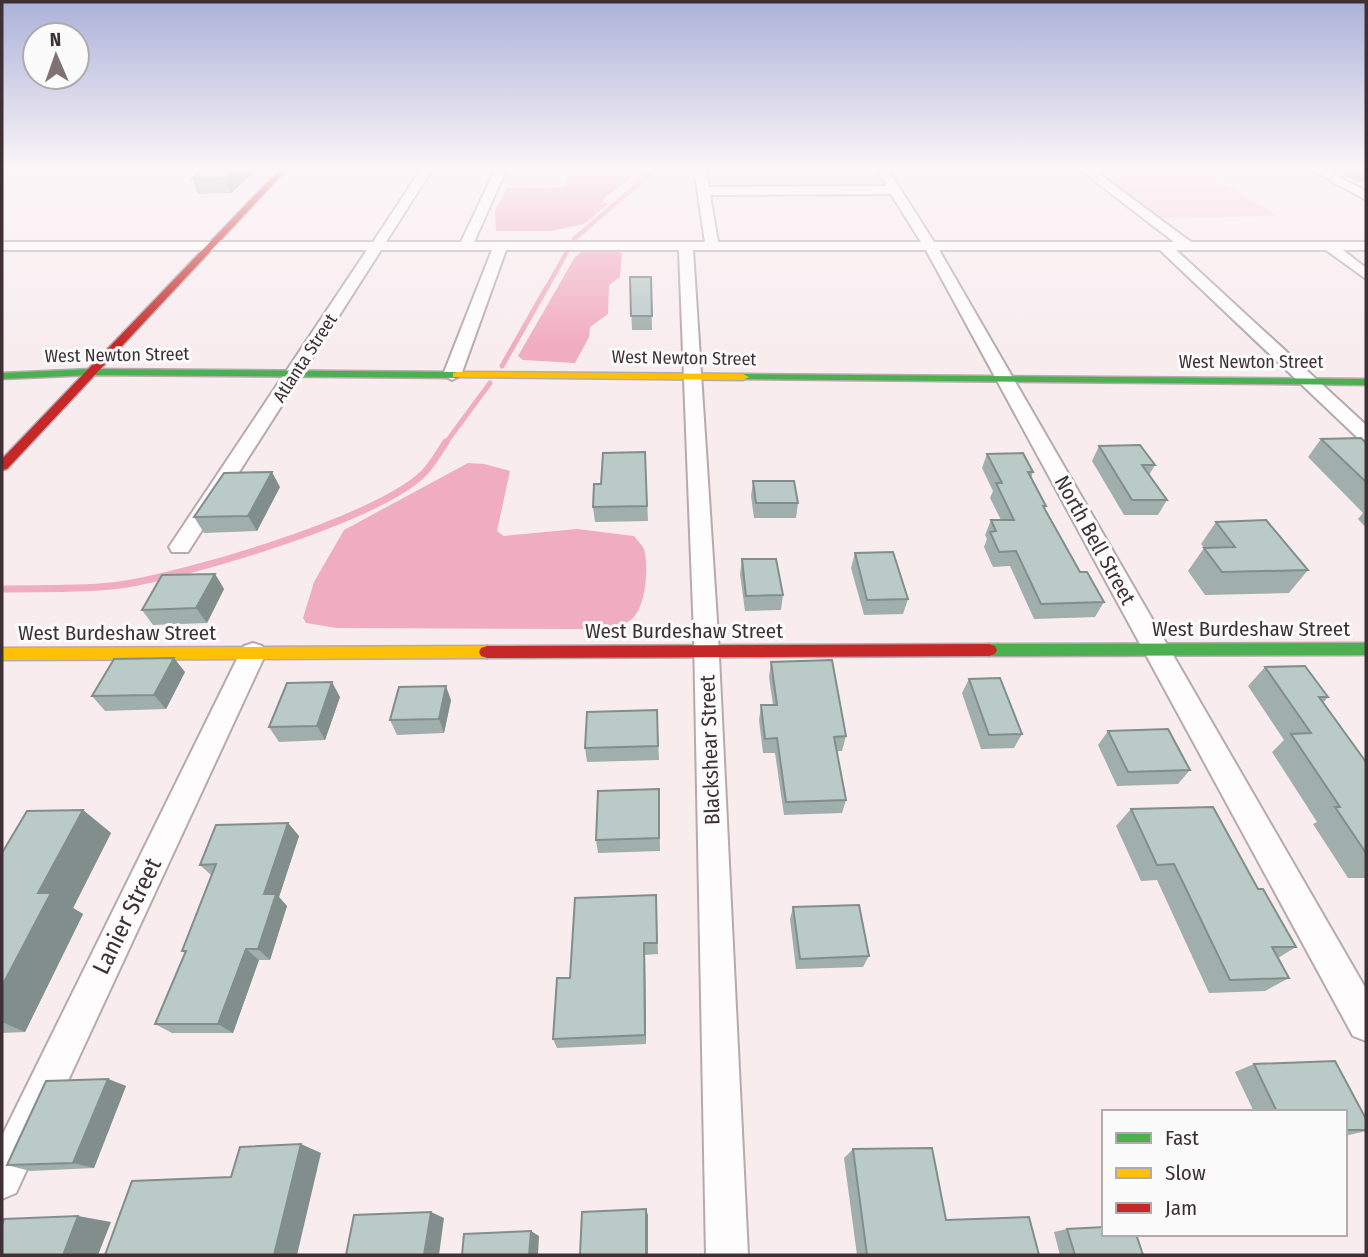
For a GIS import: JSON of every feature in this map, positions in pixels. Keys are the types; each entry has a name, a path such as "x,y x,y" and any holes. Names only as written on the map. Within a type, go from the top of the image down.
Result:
{"street":[{"path":"2,466 229,227"},
{"name":"Atlanta Street","path":"180,547 391,227"},
{"path":"466,245 475,227"},
{"name":"Blackshear Street","path":"700,227 694,377 727,1255"},
{"name":"North Bell Street","path":"918,227 1007,380 1366,1023"},
{"path":"1162,227 1188,246"},
{"path":"452,375 501,245"},
{"path":"2,246 1366,246"},
{"path":"1164,246 1366,435"},
{"path":"1329,246 1366,275"},
{"name":"West Newton Street","path":"2,376 91,372 1366,382"},
{"name":"West Burdeshaw Street","path":"2,654 1366,649"},
{"name":"Lanier Street","path":"2,1178 253,653"}],"shaded area":[{"path":"496,227 571,227 551,231 496,231"},
{"path":"581,252 622,253 620,277 609,285 608,314 590,327 589,337 575,363 523,360 518,356 575,257"},
{"path":"468,463 510,471 497,531 504,536 577,529 634,536 644,549 646,576 640,606 632,619 618,626 590,629 337,628 306,623 303,618 314,582 344,530"}],"building":[{"path":"630,277 651,277 652,316 631,316"},
{"path":"1361,438 1366,443 1366,482 1321,439"},
{"path":"1140,445 1155,465 1142,465 1167,500 1132,500 1099,446"},
{"path":"645,452 647,506 593,507 594,484 601,484 603,453"},
{"path":"1023,453 1033,472 1028,472 1046,506 1043,506 1080,572 1087,572 1104,602 1041,604 1016,551 999,552 990,532 996,531 991,520 1014,520 996,483 1002,483 987,454"},
{"path":"272,472 248,516 194,517 224,473"},
{"path":"753,481 794,481 798,503 756,503"},
{"path":"1266,520 1308,570 1222,572 1204,548 1235,547 1216,522"},
{"path":"893,552 908,599 867,600 855,553"},
{"path":"742,559 776,559 783,595 746,596"},
{"path":"215,574 196,608 142,610 162,575"},
{"path":"174,658 154,695 92,696 114,659"},
{"path":"832,660 846,736 834,737 846,800 786,802 777,738 765,739 761,705 777,705 771,662"},
{"path":"1305,666 1328,697 1319,697 1366,762 1366,853 1335,807 1340,807 1291,734 1311,733 1265,667"},
{"path":"1000,678 1022,734 989,735 969,679"},
{"path":"332,682 317,726 269,727 287,683"},
{"path":"446,686 439,719 390,720 399,687"},
{"path":"657,710 658,746 585,748 587,712"},
{"path":"1168,729 1190,770 1128,772 1108,731"},
{"path":"659,789 659,838 596,840 598,791"},
{"path":"1213,807 1258,889 1263,889 1296,947 1272,947 1289,978 1230,980 1174,864 1157,865 1131,809"},
{"path":"83,810 38,893 51,893 2,986 2,853 27,811"},
{"path":"288,823 264,894 276,894 258,949 246,949 218,1024 155,1024 186,951 182,951 216,864 200,865 216,825"},
{"path":"656,895 657,943 644,943 645,1035 553,1039 557,978 570,978 575,898"},
{"path":"859,905 869,956 800,959 793,907"},
{"path":"1335,1061 1366,1119 1366,1130 1347,1130 1347,1110 1276,1110 1254,1064"},
{"path":"108,1079 73,1163 7,1165 46,1081"},
{"path":"301,1144 274,1255 105,1255 132,1181 231,1177 240,1147"},
{"path":"932,1148 946,1220 1029,1217 1039,1255 867,1255 853,1149"},
{"path":"646,1209 646,1255 580,1255 582,1212"},
{"path":"431,1212 424,1255 346,1255 354,1215"},
{"path":"78,1216 63,1255 2,1255 4,1219"},
{"path":"1102,1227 1102,1236 1137,1236 1143,1255 1075,1255 1067,1229"},
{"path":"531,1231 529,1255 462,1255 464,1234"}],"waterway":[{"path":"574,239 588,227"},
{"path":"546,289 568,250"},
{"path":"502,366 547,287"},
{"path":"445,444 490,383"},
{"path":"2,589 120,585 189,570 280,542 325,526 400,491 424,473 446,442"}],"traffic: fast":[{"path":"2,376 91,372 457,375"},
{"path":"743,377 1366,382"},
{"path":"989,650 1366,649"}],"traffic: slow":[{"path":"457,375 743,377"},
{"path":"2,654 487,652"}],"traffic: jam":[{"path":"2,466 229,227"},
{"path":"487,652 989,650"}]}
